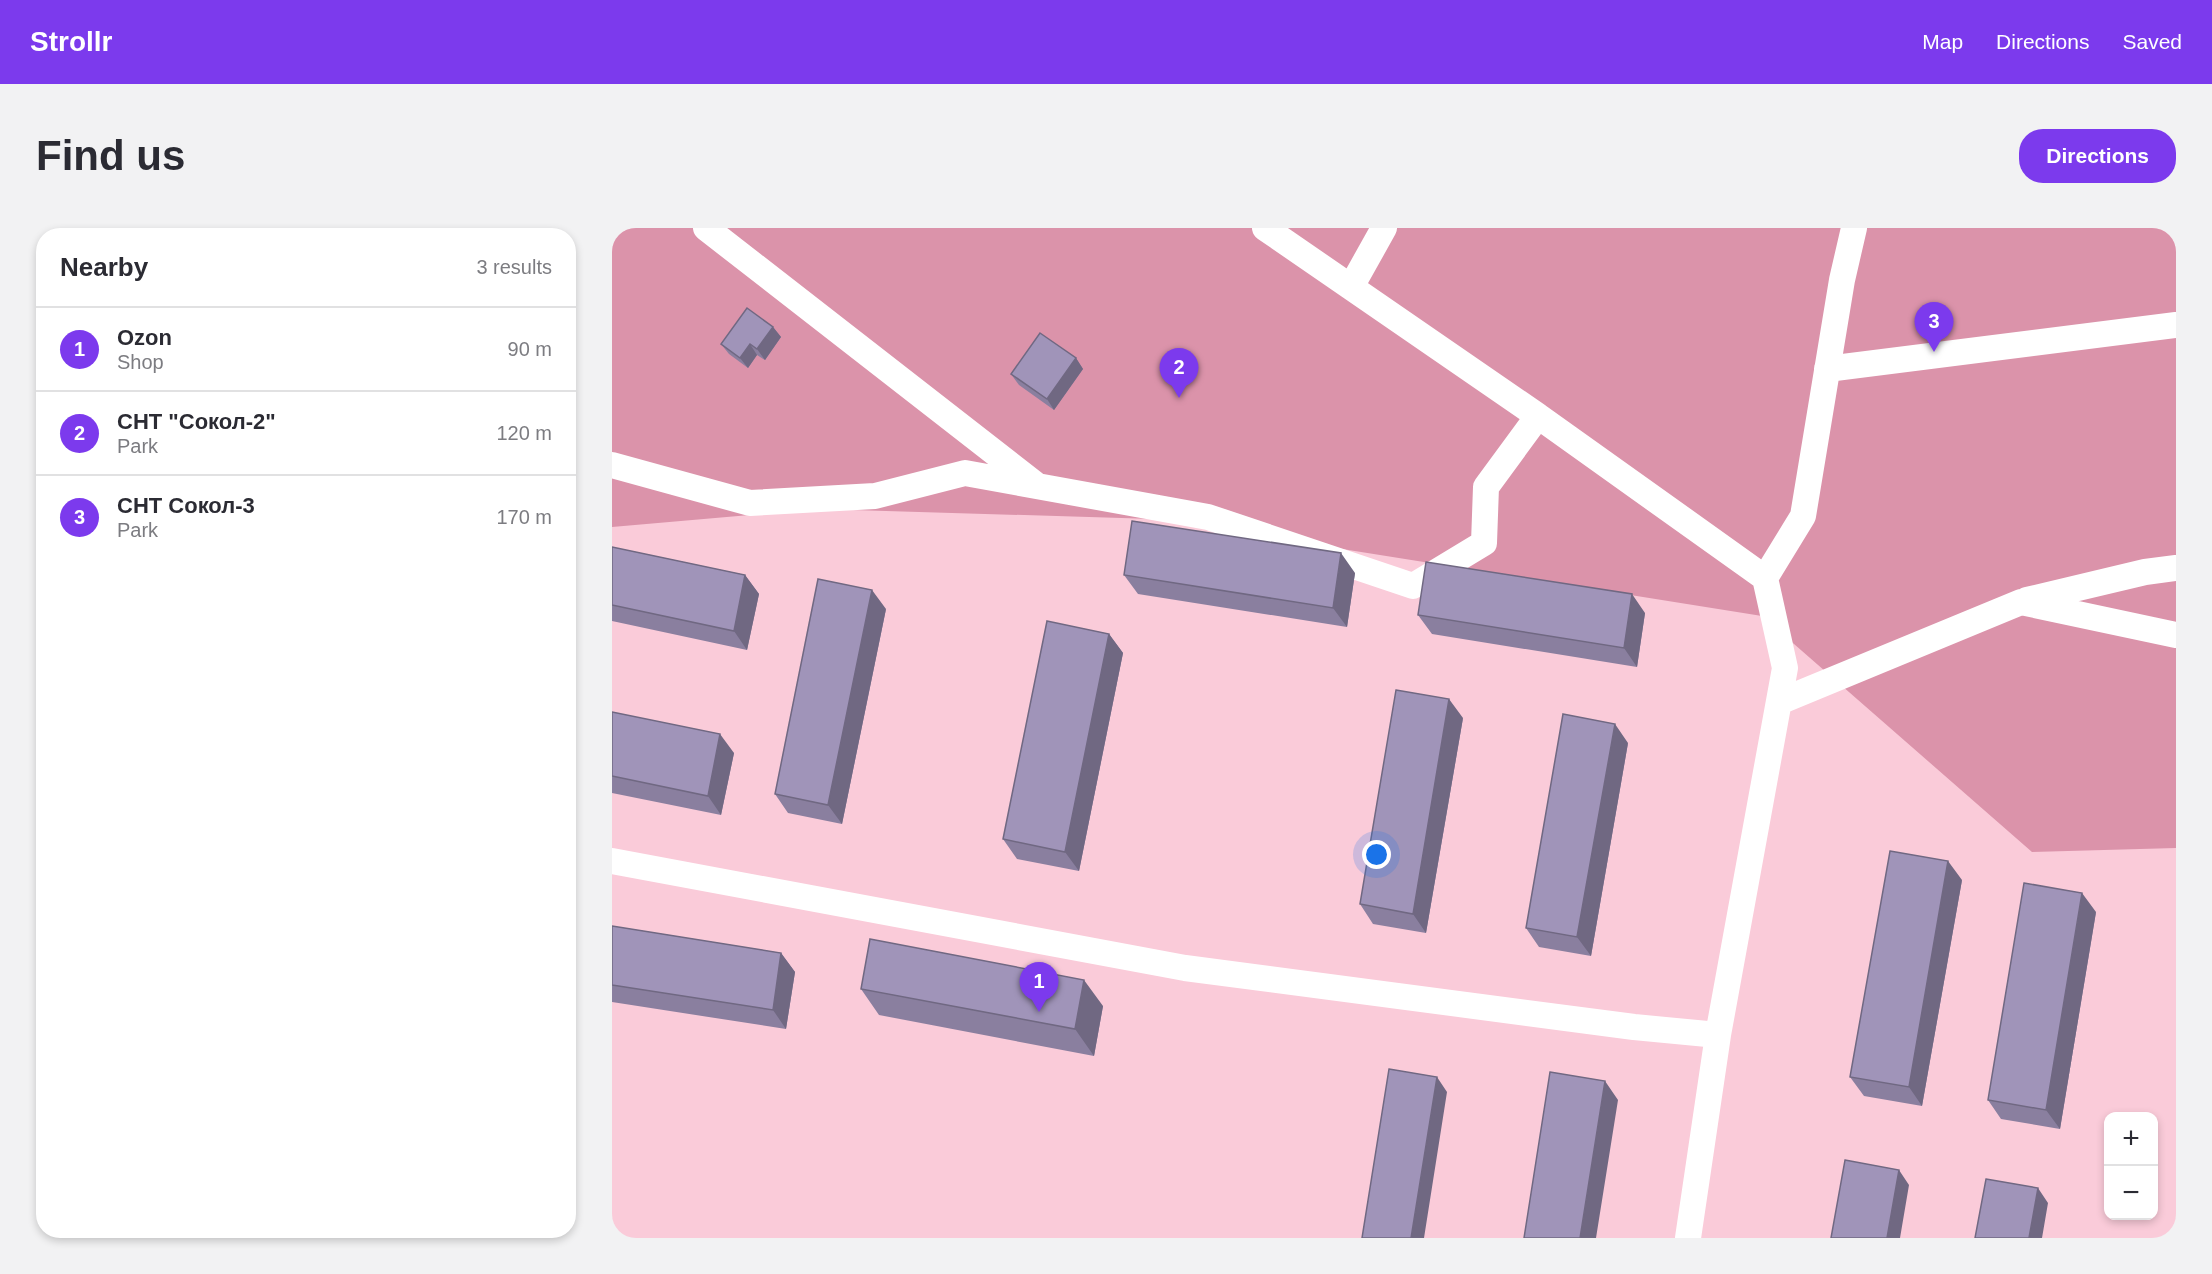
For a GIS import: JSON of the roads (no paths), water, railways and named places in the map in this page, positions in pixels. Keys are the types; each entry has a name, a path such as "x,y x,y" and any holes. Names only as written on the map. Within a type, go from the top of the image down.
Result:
{"street":[{"path":"706,228 1039,487"},
{"path":"1265,228 1538,416 1765,578 1785,668 1718,1035 1688,1238"},
{"path":"1351,287 1384,228"},
{"path":"1765,578 1803,516 1842,280 1854,228"},
{"path":"1827,369 2176,325"},
{"path":"612,465 750,503 875,496 965,473 1208,517 1413,586 1484,543 1486,487 1538,416"},
{"path":"965,473 979,440"},
{"path":"1779,702 2021,602 2145,572 2176,568"},
{"path":"2021,602 2176,635"},
{"path":"612,861 1185,968 1634,1027 1718,1035"}],"place":[{"name":"СНТ Сокол-3","path":"1934,352"},
{"name":"СНТ \"Сокол-2\"","path":"1179,398"},
{"name":"Ozon","path":"1039,1012"}]}
